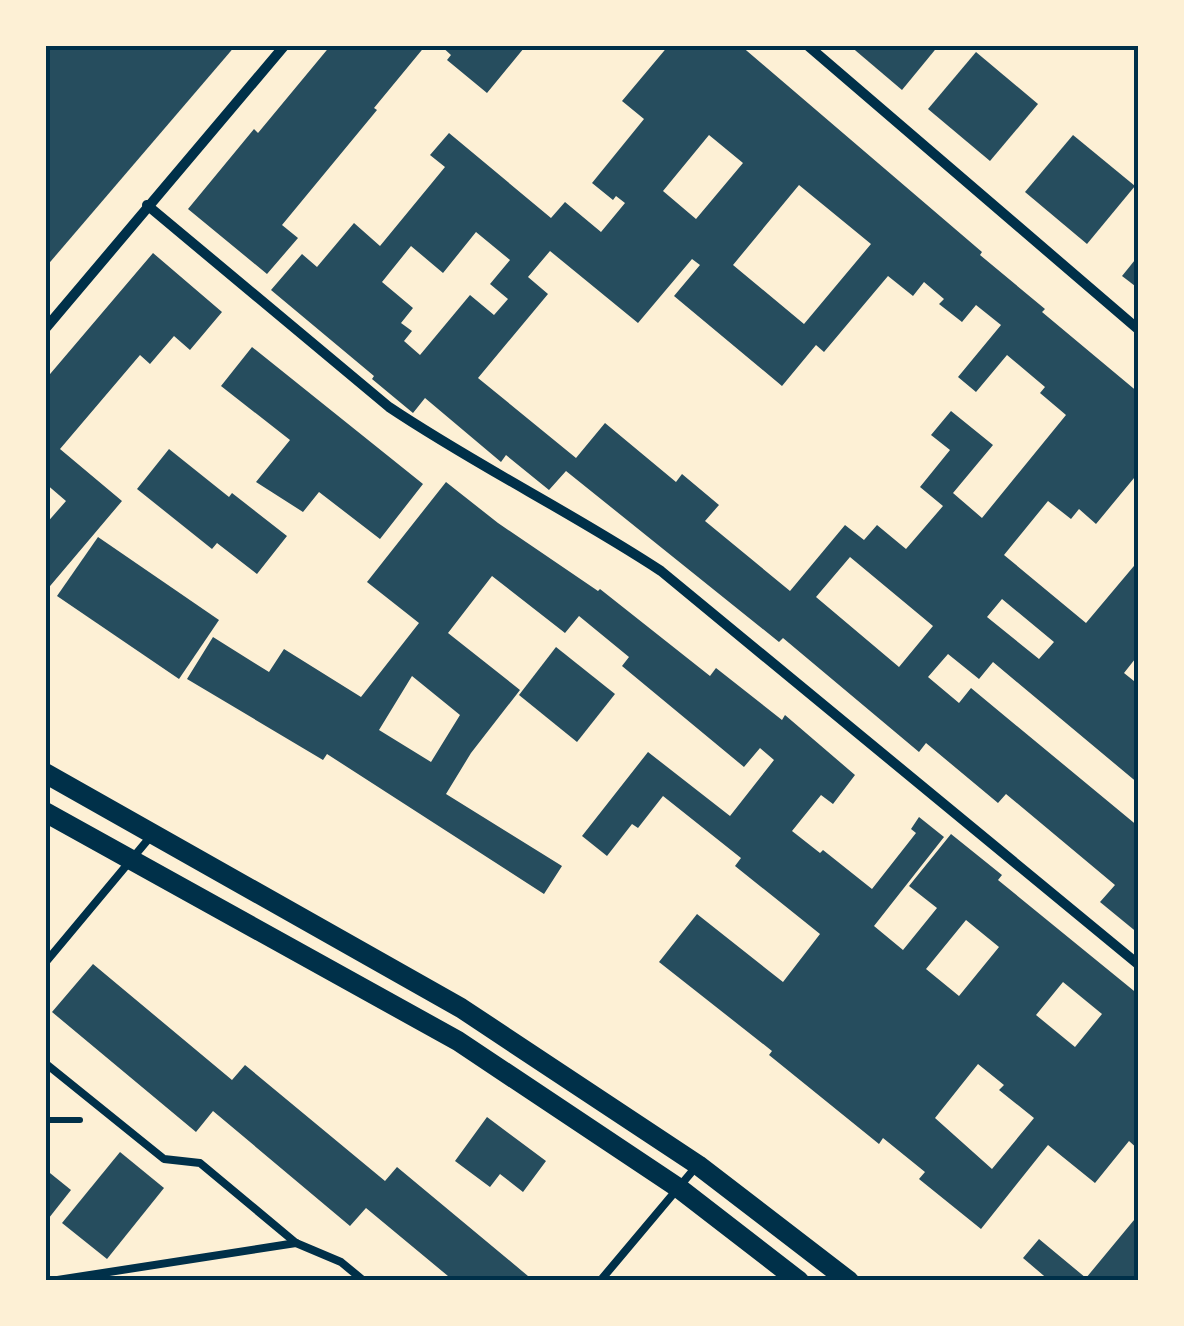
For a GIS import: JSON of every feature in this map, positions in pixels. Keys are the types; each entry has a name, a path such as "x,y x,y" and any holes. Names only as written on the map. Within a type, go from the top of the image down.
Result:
{"main road":[{"path":"45,773 461,1008 698,1165 850,1281"},
{"path":"45,812 458,1041 680,1189 799,1281"}],"street":[{"path":"45,330 285,45"},
{"path":"808,45 1139,330"},
{"path":"147,206 388,408 662,571 1139,965"}],"lane":[{"path":"45,963 154,833"},
{"path":"45,1063 164,1159 200,1163 296,1243 342,1262 364,1281"},
{"path":"600,1281 698,1165"},
{"path":"51,1281 296,1243"}],"building":[{"path":"45,45 236,45 45,268"},
{"path":"331,45 426,45 282,225 298,238 267,274 188,209"},
{"path":"440,45 524,48 487,93 447,60 451,55"},
{"path":"669,45 740,45 982,252 980,255 1045,309 1042,312 1139,393 1139,472 1096,524 1079,509 1071,519 1048,501 1004,555 1086,623 1139,560 1139,654 1124,673 1139,685 1139,784 993,662 979,679 948,654 928,677 959,703 971,688 1139,827 1139,934 1100,902 1115,885 1006,794 998,803 926,743 919,752 783,638 779,642 566,471 549,490 506,455 501,462 425,398 413,413 271,290 302,254 317,267 354,223 380,246 445,167 430,155 449,133 551,218 565,202 601,232 625,203 616,196 613,200 592,183 644,119 622,101","holes":["709,135 743,163 696,219 663,191","799,185 871,244 804,324 733,265","476,232 510,260 490,284 508,299 494,315 470,295 420,355 404,341 412,331 401,323 413,308 382,282 411,246 443,273","550,251 638,323 692,259 700,265 674,296 782,386 816,345 824,352 888,276 913,296 924,282 944,299 939,304 962,322 976,305 1001,325 958,377 976,392 1007,355 1045,387 1040,393 1066,415 982,518 953,493 993,445 951,411 931,435 950,450 920,487 943,506 906,549 877,525 864,540 845,525 790,591 705,521 719,505 682,474 676,482 605,423 576,458 478,378 548,294 528,277","850,557 933,626 899,667 816,597","1002,599 1054,642 1039,659 987,617"]},
{"path":"849,45 939,45 902,90"},
{"path":"976,52 1038,104 990,161 928,109"},
{"path":"1073,135 1135,186 1087,244 1025,192"},
{"path":"153,253 222,312 190,350 174,336 150,364 140,355 60,449 122,501 45,592 45,525 66,501 45,483 45,380"},
{"path":"1139,255 1139,289 1122,276"},
{"path":"252,347 423,484 380,539 319,492 303,512 256,482 290,440 221,386"},
{"path":"169,449 229,497 232,493 287,536 257,574 217,543 212,549 137,489"},
{"path":"446,482 498,523 600,589 710,676 716,668 782,720 785,715 855,775 833,804 821,795 792,831 820,853 823,850 872,889 916,833 911,829 919,817 944,837 874,926 903,950 937,908 909,886 951,834 1002,875 998,880 1139,995 1139,1090 1135,1095 1139,1097 1139,1150 1129,1141 1095,1183 1048,1145 981,1229 919,1179 925,1172 883,1138 879,1144 769,1055 772,1051 659,962 697,914 783,982 820,934 735,866 741,858 663,796 638,828 632,824 607,856 582,836 648,752 730,816 774,760 760,748 744,767 622,666 629,657 579,616 565,633 492,576 448,633 520,690 471,753 446,794 562,866 544,894 327,754 323,760 187,679 213,637 269,672 284,649 361,697 419,623 367,582","holes":["412,676 460,715 431,762 379,730","966,920 999,947 959,996 926,969","1063,982 1102,1014 1075,1047 1036,1015","978,1064 1004,1085 999,1090 1034,1118 992,1169 935,1118"]},
{"path":"98,537 219,620 179,679 57,596"},
{"path":"556,647 615,694 577,742 519,695"},
{"path":"93,964 232,1080 245,1065 385,1181 397,1167 534,1281 454,1281 366,1208 350,1226 213,1111 196,1132 52,1012"},
{"path":"487,1117 546,1161 523,1192 500,1174 490,1187 455,1161"},
{"path":"120,1152 164,1188 107,1259 62,1223"},
{"path":"45,1169 71,1190 45,1223"},
{"path":"1139,1214 1139,1281 1050,1281 1023,1258 1039,1239 1086,1278"}]}
